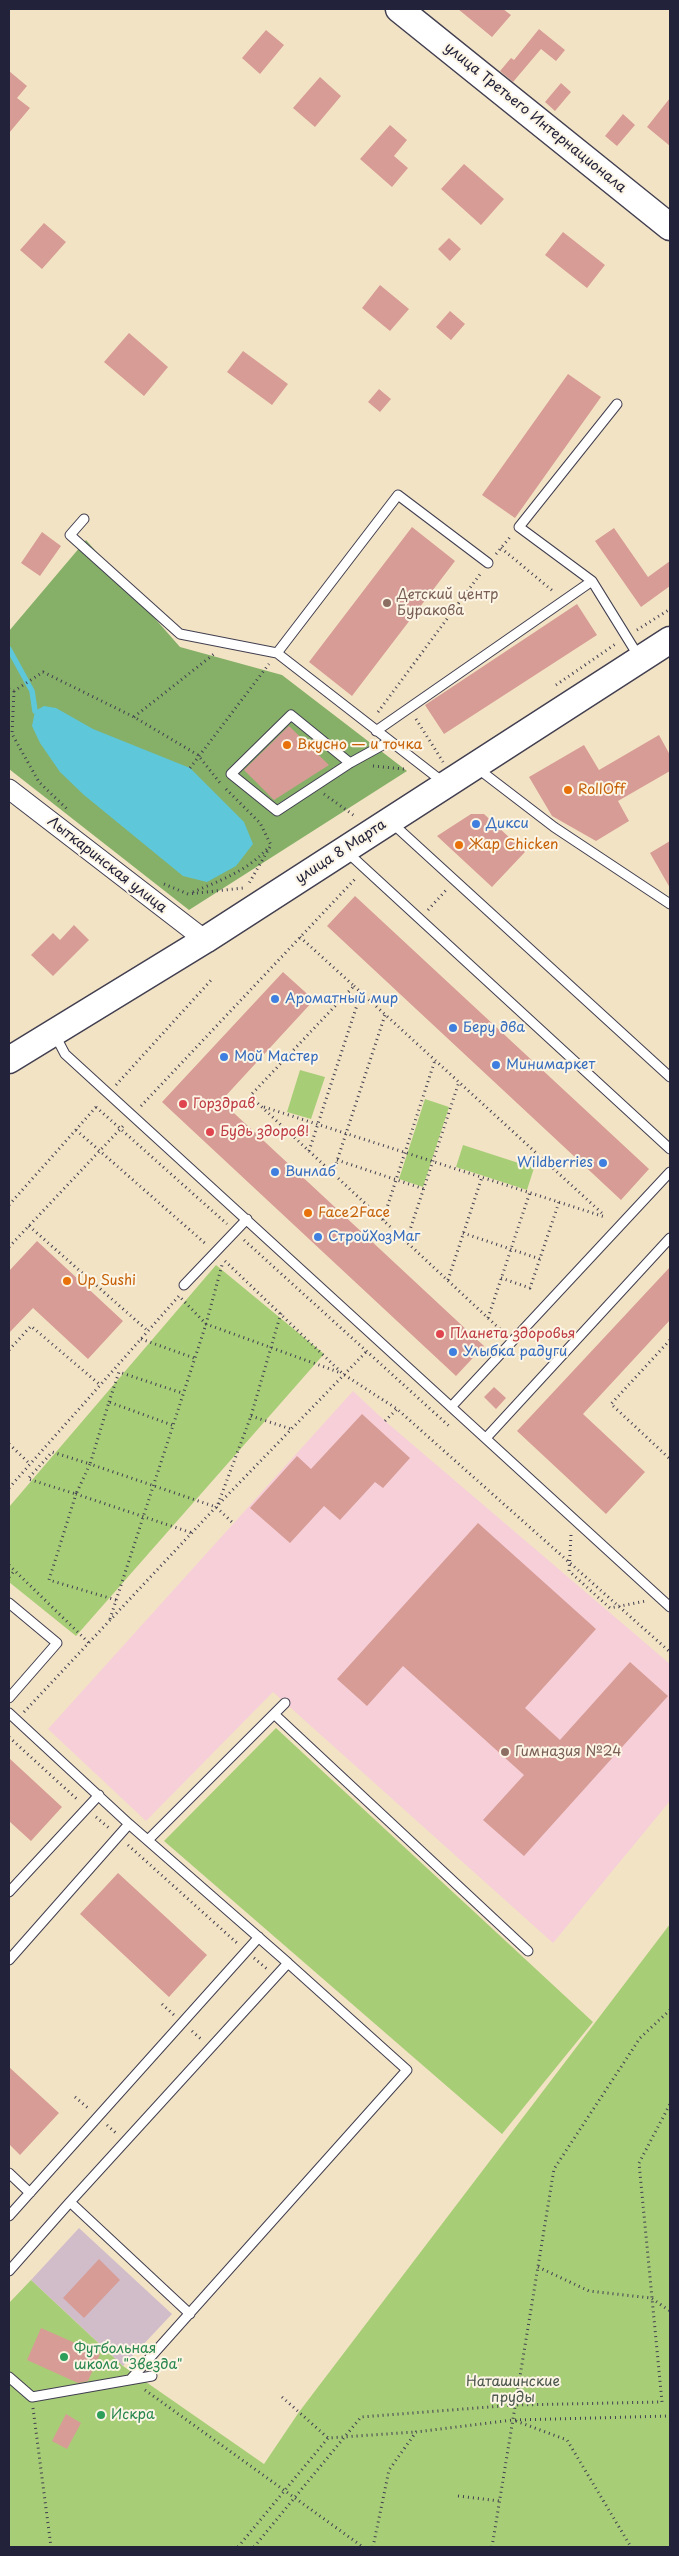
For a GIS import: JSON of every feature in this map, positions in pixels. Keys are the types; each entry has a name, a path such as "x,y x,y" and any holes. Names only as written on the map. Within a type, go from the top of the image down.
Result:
{"street":[{"name":"улица Третьего Интернационала","path":"405,11 670,227"},
{"name":"улица 8 Марта","path":"9,1060 204,940 390,821 439,773 475,766 670,640"},
{"name":"Лыткаринская улица","path":"9,789 204,940"}],"lane":[{"path":"617,404 519,527 592,581 640,659"},
{"path":"278,653 398,494 488,563"},
{"path":"84,519 70,535 180,634 278,653 379,729 390,741 439,773"},
{"path":"379,729 592,581"},
{"path":"350,764 290,715 231,774 277,811 350,764 390,741"},
{"path":"475,766 554,827 670,904"},
{"path":"390,821 670,1077"},
{"path":"344,850 670,1149"},
{"path":"54,1033 65,1054 670,1607"},
{"path":"451,1407 670,1172"},
{"path":"184,1285 247,1219"},
{"path":"486,1438 670,1238"},
{"path":"9,1603 57,1643 9,1698"},
{"path":"148,1840 285,1703"},
{"path":"9,1713 129,1824 288,1962 407,2070 130,2380"},
{"path":"274,1714 528,1950"},
{"path":"9,1892 99,1795"},
{"path":"9,1960 129,1824"},
{"path":"9,2216 259,1937"},
{"path":"9,2271 288,1962"},
{"path":"9,2173 30,2193"},
{"path":"70,2202 190,2314"},
{"path":"9,2377 32,2397 152,2376"}],"path":[{"path":"501,548 564,600"},
{"path":"379,729 372,719 488,563"},
{"path":"134,717 227,643"},
{"path":"190,768 198,755 278,653"},
{"path":"14,691 43,672 134,717 198,755 218,781 260,823 271,845"},
{"path":"9,687 14,691"},
{"path":"14,691 12,734 39,782 75,816"},
{"path":"409,708 439,773"},
{"path":"350,764 439,773"},
{"path":"315,788 356,817"},
{"path":"162,883 188,894 247,888 271,845"},
{"path":"188,894 229,877 259,857 271,845"},
{"path":"9,1247 355,878 362,884"},
{"path":"426,912 455,880"},
{"path":"261,1106 605,1216 300,936"},
{"path":"354,986 250,1096 500,1329"},
{"path":"309,1151 362,993"},
{"path":"333,1173 385,1014"},
{"path":"383,1220 435,1060"},
{"path":"406,1242 459,1082"},
{"path":"96,1107 226,1224"},
{"path":"76,1130 224,1260 343,1374 397,1409 670,1652"},
{"path":"337,1160 424,1189"},
{"path":"448,1280 482,1177"},
{"path":"488,1318 530,1192"},
{"path":"501,1278 530,1288 559,1202"},
{"path":"29,1226 148,1331"},
{"path":"463,1233 540,1259"},
{"path":"244,1240 452,1428"},
{"path":"109,1621 206,1324 224,1260"},
{"path":"9,1488 29,1463 179,1296 206,1324 343,1374"},
{"path":"216,1507 251,1416 272,1348 280,1313"},
{"path":"9,1350 31,1326 99,1384"},
{"path":"140,1339 194,1358"},
{"path":"670,1340 611,1404 670,1459"},
{"path":"16,1721 216,1507 366,1352"},
{"path":"116,1600 49,1580 76,1494 90,1464 119,1372 182,1393"},
{"path":"109,1402 172,1425"},
{"path":"385,1421 397,1409"},
{"path":"251,1416 292,1429"},
{"path":"9,1444 29,1463"},
{"path":"192,1533 28,1479 52,1452 216,1507 234,1524"},
{"path":"565,1530 572,1536 569,1571 610,1608 645,1601 652,1606"},
{"path":"9,1565 89,1643"},
{"path":"9,1577 15,1570"},
{"path":"492,2547 554,2169 640,2038 670,2010"},
{"path":"254,2547 361,2417 515,2405 662,2402 639,2163 670,2104"},
{"path":"538,2267 589,2291 651,2298 670,2311"},
{"path":"130,2380 296,2497 363,2547"},
{"path":"32,2397 50,2547"},
{"path":"282,2397 328,2438 416,2432 513,2420 670,2416"},
{"path":"513,2420 567,2440 631,2547"},
{"path":"373,2547 389,2470 416,2432"},
{"path":"238,2547 328,2438"},
{"path":"458,2496 500,2501"}],"shaded area":[{"path":"353,1391 385,1421 670,1664 670,1801 553,1943 273,1692 146,1821 48,1729"},
{"path":"79,2228 172,2314 123,2366 31,2280"}],"green space":[{"path":"86,540 180,647 282,675 407,771 189,910 9,769 9,631"},
{"path":"300,1070 325,1077 311,1119 287,1112"},
{"path":"425,1099 449,1107 423,1187 399,1179"},
{"path":"463,1145 534,1168 527,1190 456,1167"},
{"path":"216,1265 324,1354 76,1636 9,1582 9,1507"},
{"path":"276,1728 593,2022 502,2134 164,1841"},
{"name":"Наташинские пруды","path":"670,1924 670,2547 9,2547 9,2303 31,2280 123,2366 264,2464 299,2412"}],"water":[{"path":"44,706 56,708 93,729 190,768 244,822 253,844 236,866 207,882 183,876 84,795 60,772 40,743 32,726 35,711"}],"building":[{"path":"458,9 503,9 511,15 492,37"},
{"path":"539,29 565,50 556,61 541,49 513,82 500,71 511,58 514,60"},
{"path":"266,30 284,45 260,74 242,58"},
{"path":"9,71 27,86 17,98 30,108 9,133"},
{"path":"320,77 341,96 315,127 293,108"},
{"path":"561,83 571,92 555,111 545,102"},
{"path":"670,98 670,146 647,127"},
{"path":"623,114 635,125 617,146 605,136"},
{"path":"390,125 407,140 394,156 408,168 392,187 360,159"},
{"path":"464,164 504,199 481,225 441,189"},
{"path":"44,223 66,242 42,269 20,250"},
{"path":"563,232 605,265 587,288 545,255"},
{"path":"449,238 461,249 450,261 438,249"},
{"path":"380,285 409,309 390,331 362,308"},
{"path":"450,311 465,324 451,340 436,327"},
{"path":"129,333 168,367 144,396 104,362"},
{"path":"243,351 288,384 272,405 227,372"},
{"path":"568,374 601,397 515,518 482,495"},
{"path":"379,389 391,399 380,412 368,402"},
{"path":"412,527 455,561 352,696 309,662"},
{"path":"614,528 648,577 670,561 670,586 641,607 595,541"},
{"path":"42,532 61,546 40,576 21,563"},
{"path":"577,604 597,635 444,734 425,705"},
{"name":"Вкусно — и точка","path":"289,726 329,765 274,800 244,770"},
{"path":"659,735 670,755 670,771 618,801 629,821 596,841 552,816 529,777 584,745 599,770"},
{"path":"471,814 484,814 525,852 492,887 437,836"},
{"path":"670,841 670,888 650,853"},
{"path":"355,896 649,1169 621,1200 327,926"},
{"path":"74,925 89,940 53,976 31,955 53,933 60,940"},
{"path":"283,972 314,1000 221,1101 484,1346 456,1376 162,1102"},
{"path":"37,1241 123,1321 88,1359 33,1308 9,1333 9,1271"},
{"path":"670,1267 670,1320 583,1414 645,1472 606,1514 517,1431"},
{"path":"494,1387 506,1398 496,1409 484,1397"},
{"path":"362,1414 410,1458 383,1488 375,1482 340,1520 324,1506 290,1543 250,1508 297,1456 311,1469"},
{"path":"478,1523 596,1629 525,1708 560,1740 630,1662 668,1696 524,1856 483,1820 524,1775 403,1666 367,1706 337,1679"},
{"path":"9,1758 62,1807 31,1841 9,1821"},
{"path":"118,1873 207,1955 169,1997 80,1914"},
{"path":"9,2067 59,2113 20,2155 9,2144"},
{"path":"99,2259 120,2280 84,2318 63,2298"},
{"name":"Футбольная школа \"Звезда\"","path":"41,2328 100,2354 88,2381 78,2383 27,2360"},
{"path":"66,2414 81,2423 67,2449 52,2441"}],"waterway":[{"path":"9,649 32,691 35,711"}],"place":[{"name":"Детский центр Буракова","path":"387,603"},
{"name":"Вкусно — и точка","path":"287,745"},
{"name":"RollOff","path":"568,790"},
{"name":"Дикси","path":"476,824"},
{"name":"Жар Chicken","path":"459,845"},
{"name":"Ароматный мир","path":"275,999"},
{"name":"Беру два","path":"453,1028"},
{"name":"Мой Мастер","path":"224,1057"},
{"name":"Минимаркет","path":"496,1065"},
{"name":"Горздрав","path":"183,1104"},
{"name":"Будь здоров!","path":"210,1132"},
{"name":"Wildberries","path":"603,1163"},
{"name":"Винлаб","path":"275,1172"},
{"name":"Face2Face","path":"308,1213"},
{"name":"СтройХозМаг","path":"318,1237"},
{"name":"Up Sushi","path":"67,1281"},
{"name":"Планета здоровья","path":"440,1334"},
{"name":"Улыбка радуги","path":"453,1352"},
{"name":"Гимназия №24","path":"505,1752"},
{"name":"Футбольная школа \"Звезда\"","path":"64,2357"},
{"name":"Искра","path":"101,2415"}]}
